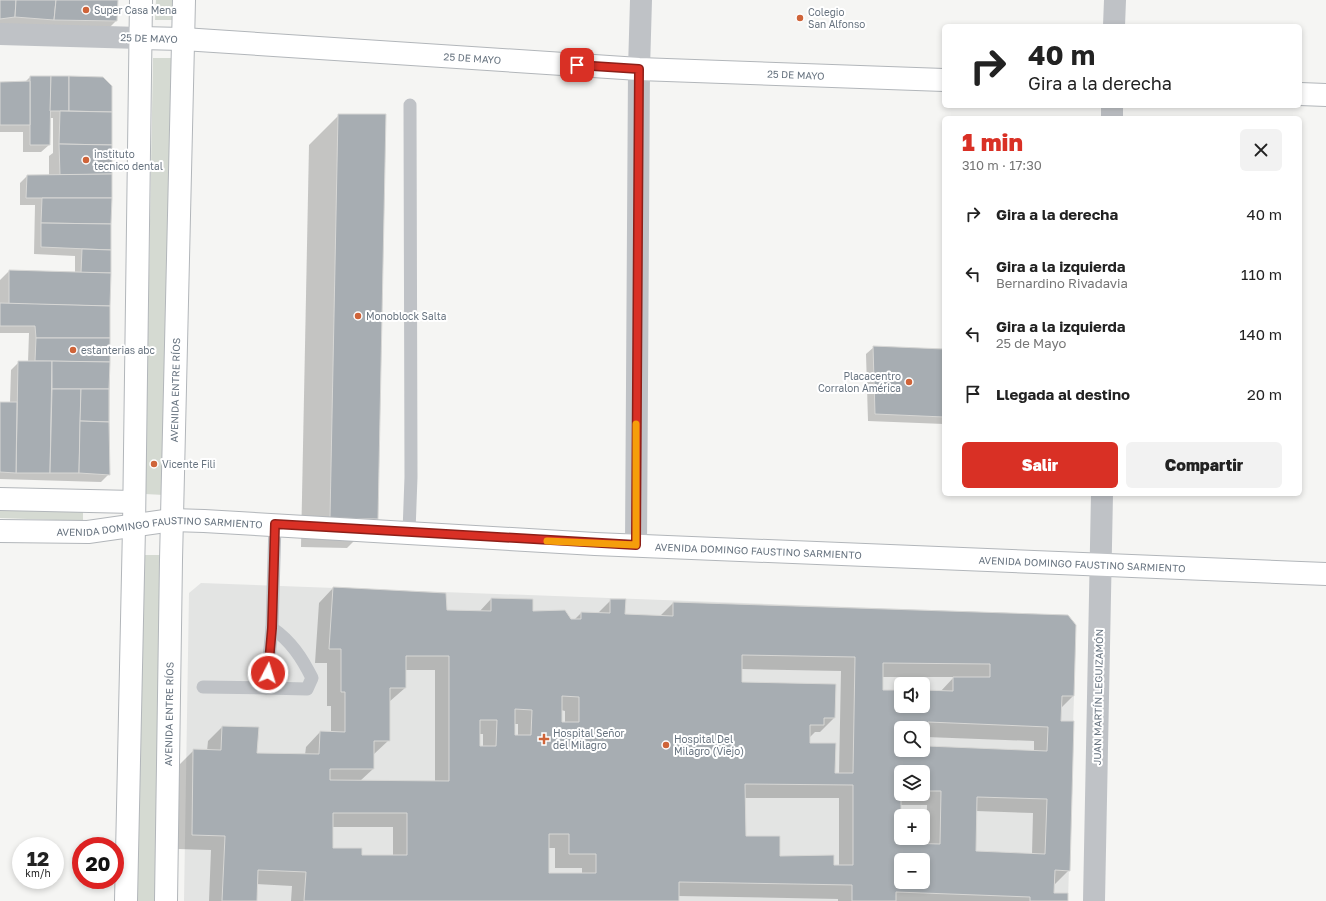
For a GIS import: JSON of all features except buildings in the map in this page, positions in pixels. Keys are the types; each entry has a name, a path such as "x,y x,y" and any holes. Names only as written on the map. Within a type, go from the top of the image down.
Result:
{"main road":[{"path":"126,901 134,527 141,0"},
{"name":"AVENIDA ENTRE RÍOS","path":"166,901 172,520 184,0"},
{"name":"25 DE MAYO","path":"140,38 183,39 639,69 942,80"},
{"path":"1302,94 1326,95"},
{"path":"0,499 134,502"},
{"name":"AVENIDA DOMINGO FAUSTINO SARMIENTO","path":"0,531 67,533 134,527 172,520 275,524 636,545 1326,574"}],"street":[{"path":"636,545 639,69 641,0"},
{"path":"1114,24 1115,0"},
{"name":"25 DE MAYO","path":"0,34 140,38"},
{"name":"JUAN MARTÍN LEGUIZAMÓN","path":"1094,901 1102,496"}],"lane":[{"path":"409,532 411,477 410,105"},
{"path":"266,688 272,628 275,524"},
{"path":"203,687 307,689 312,678 301,657 284,636 272,628"}],"shaded area":[{"path":"156,0 174,0 173,20 155,20"},
{"path":"153,58 172,58 164,495 145,494"},
{"path":"0,509 83,512 83,521 0,518"},
{"path":"143,555 161,555 155,901 137,901"},
{"name":"Hospital Señor del Milagro","path":"201,583 1068,615 1076,625 1068,901 184,901 189,593"}],"slow traffic":[{"path":"547,541 636,545 636,424"}],"place":[{"name":"Super Casa Mena","path":"86,10"},
{"name":"Colegio San Alfonso","path":"800,18"},
{"name":"instituto tecnico dental","path":"86,160"},
{"name":"Monoblock Salta","path":"358,316"},
{"name":"estanterias abc","path":"73,350"},
{"name":"Placacentro Corralon América","path":"909,382"},
{"name":"Vicente Fili","path":"154,464"},
{"name":"Hospital Señor del Milagro","path":"544,739"},
{"name":"Hospital Del Milagro (Viejo)","path":"666,745"}],"route":[{"path":"268,673 272,628 275,524 595,544 636,545 639,69 577,65"}]}
